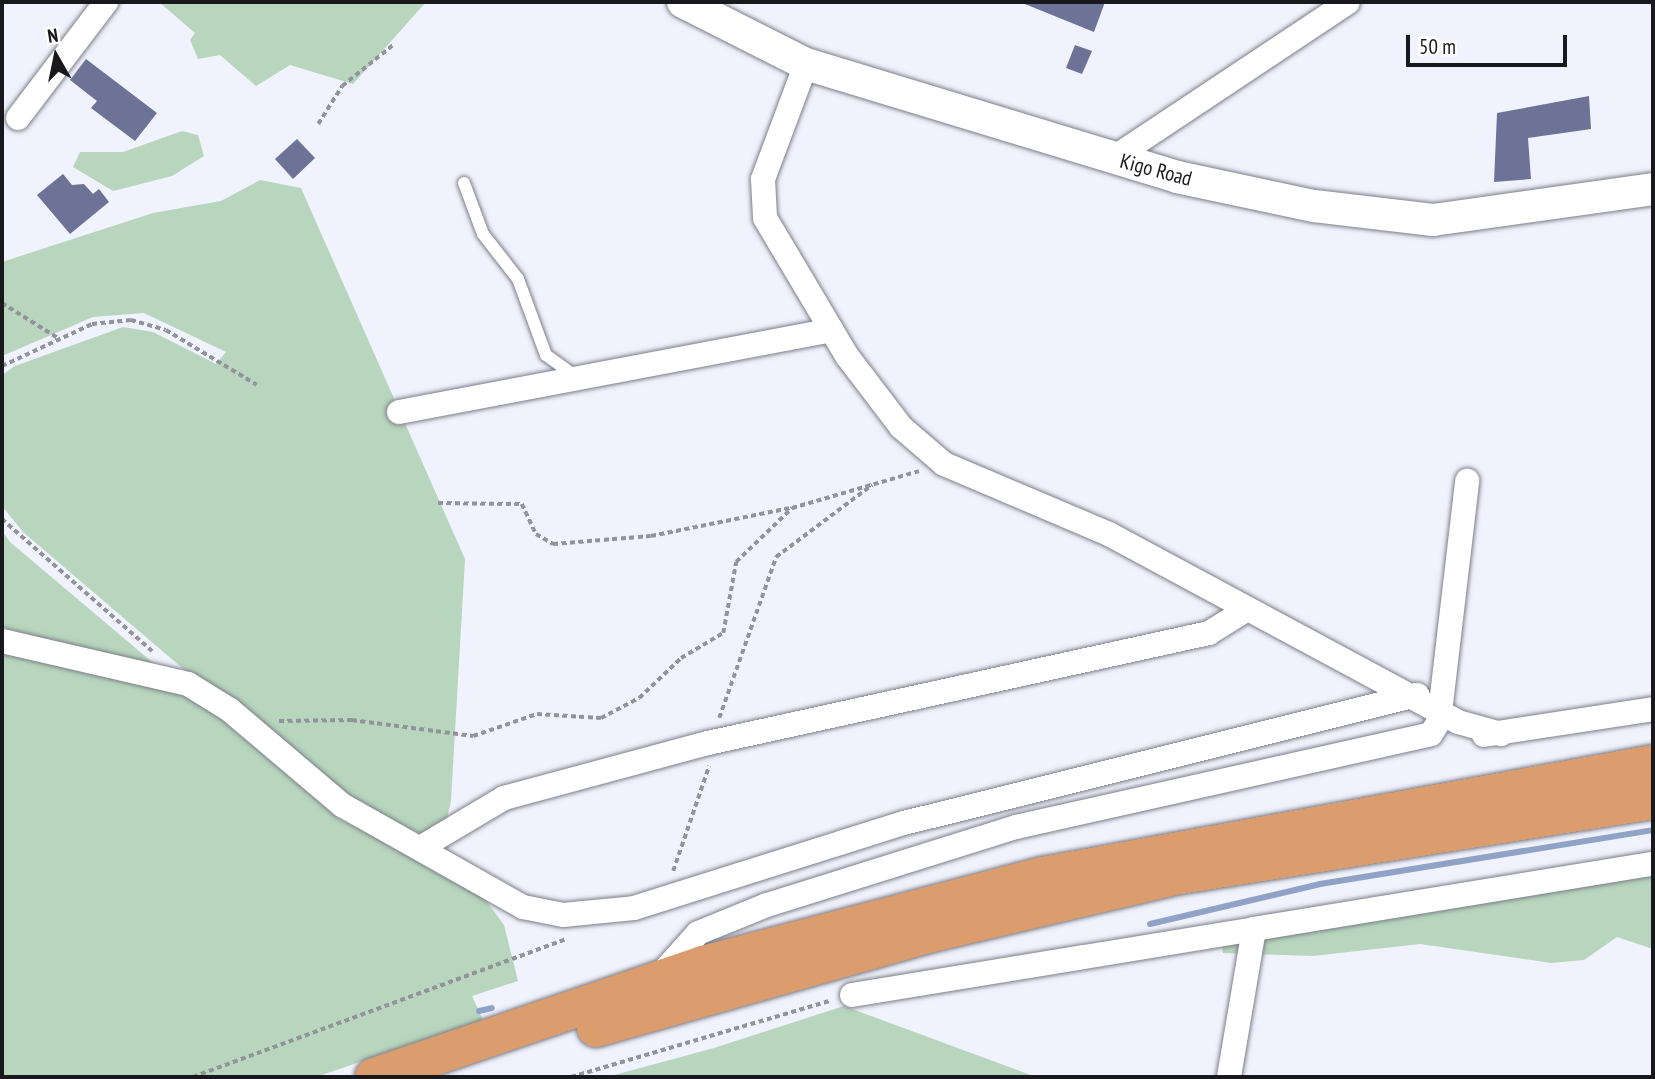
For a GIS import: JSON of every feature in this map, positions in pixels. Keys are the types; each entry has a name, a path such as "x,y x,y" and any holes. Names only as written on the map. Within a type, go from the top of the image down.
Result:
{"highway":[{"path":"374,1077 655,981 1043,876 1653,764"},
{"path":"446,1077 791,971 1180,875 1653,800"}],"street":[{"path":"18,118 106,2"},
{"name":"Kigo Road","path":"683,2 806,64 1112,159 1287,200 1408,220 1653,189"},
{"path":"1112,159 1348,2"},
{"path":"806,64 763,179 763,206 775,239 831,330 901,427 944,464 1109,534 1246,610 1427,702 1501,734"},
{"path":"399,412 831,330"},
{"path":"1417,741 1439,721 1427,702 1467,481"},
{"path":"420,848 503,798 708,743 1209,633 1246,610"},
{"path":"2,641 188,684 242,721 342,805 523,907 563,915 663,900 904,823 1427,702"},
{"path":"655,981 698,933 780,901 1016,827 1417,741 1501,734 1653,709"},
{"path":"852,995 1653,864"},
{"path":"1229,1077 1254,929"}],"lane":[{"path":"464,183 483,234 518,279 546,355 579,378"}],"path":[{"path":"318,124 342,86 393,45"},
{"path":"2,303 58,338"},
{"path":"2,366 92,324 131,320 166,330 257,385"},
{"path":"438,503 522,504 536,534 553,544 651,536 792,508 944,464"},
{"path":"663,900 709,768 708,743 776,557 872,485"},
{"path":"242,721 352,720 473,736 537,714 601,718 639,698 681,658 723,633 736,562 792,508"},
{"path":"2,519 188,684"},
{"path":"193,1077 581,936"},
{"path":"571,1077 852,995"}],"green space":[{"path":"159,2 426,2 353,84 290,65 256,86 220,55 198,59 190,40 195,33"},
{"path":"182,131 198,135 204,156 172,176 113,191 73,167 80,152 123,152"},
{"path":"260,180 301,188 465,559 451,801 445,826 426,836 355,806 195,679 23,532 2,506 2,375 15,366 123,327 153,332 216,364 226,352 144,313 93,317 2,356 2,262 153,213 221,201"},
{"path":"2,531 10,542 165,673 2,627"},
{"path":"2,650 189,692 339,819 477,888 504,925 518,981 472,996 483,1020 316,1077 2,1077"},
{"path":"1653,866 1653,949 1617,937 1584,960 1551,963 1420,944 1313,956 1223,953 1220,937"},
{"path":"844,1006 1036,1077 607,1077 714,1048"}],"building":[{"path":"1020,2 1105,2 1094,32"},
{"path":"1075,45 1092,51 1082,74 1066,68"},
{"path":"86,59 157,113 135,141 91,108 97,101 70,80"},
{"path":"1589,96 1591,129 1528,138 1531,179 1494,182 1497,113"},
{"path":"297,139 315,158 293,179 275,159"},
{"path":"63,174 72,185 84,184 93,194 99,189 109,202 70,234 37,195"}],"waterway":[{"path":"1150,924 1320,884 1653,830"},
{"path":"479,1011 492,1008"}]}
